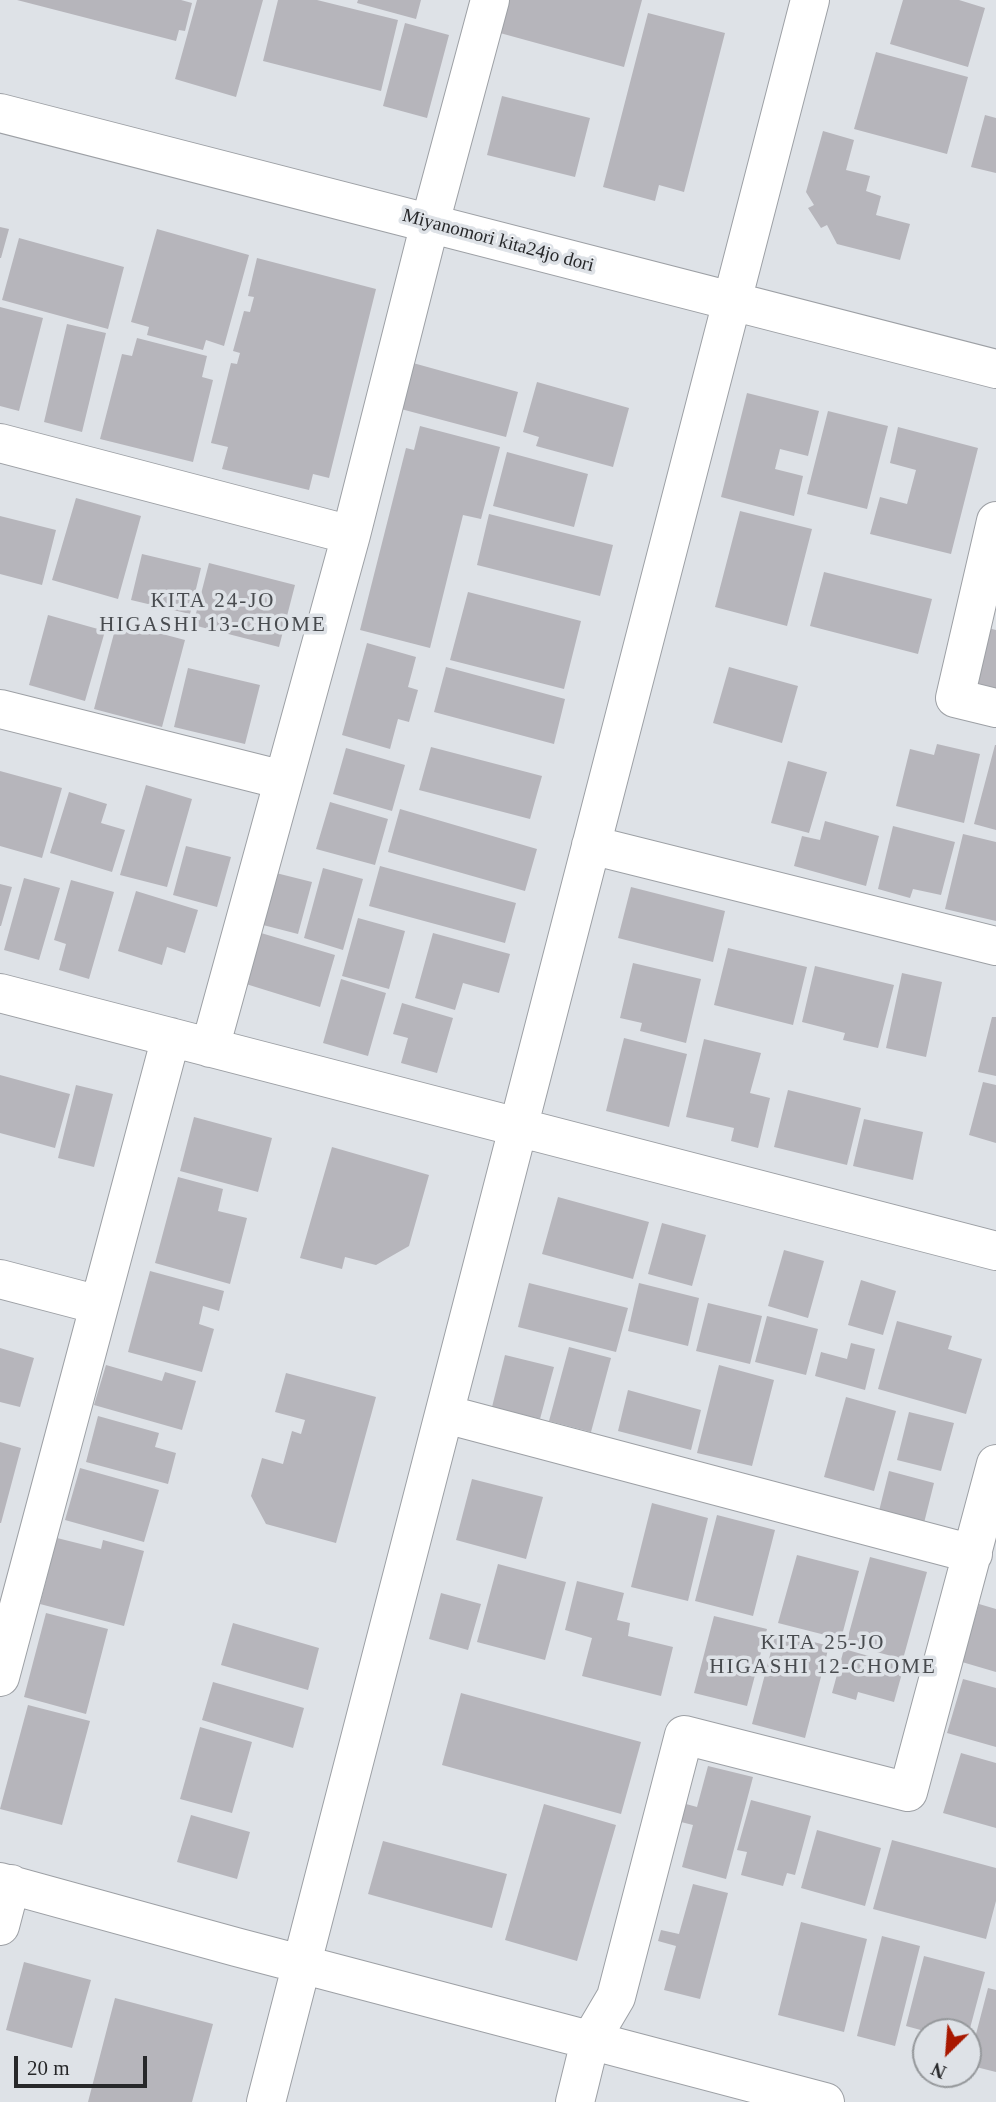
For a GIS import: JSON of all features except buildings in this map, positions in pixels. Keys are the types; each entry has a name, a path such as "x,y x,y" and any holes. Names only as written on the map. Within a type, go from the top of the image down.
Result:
{"street":[{"path":"211,1048 351,535 490,0"},
{"path":"266,2102 810,0"},
{"name":"Miyanomori kita24jo dori","path":"0,113 996,369"},
{"path":"0,443 351,535"},
{"path":"996,521 955,698 996,708"},
{"path":"0,709 283,780"},
{"path":"591,845 996,947"},
{"path":"0,993 996,1251"},
{"path":"0,1677 14,1565 99,1305 171,1037"},
{"path":"0,1279 99,1305"},
{"path":"445,1414 973,1554"},
{"path":"575,2102 590,2041 616,1997 684,1735 908,1792 996,1464"},
{"path":"0,1926 6,1883 236,1947 825,2102"}],"district":[{"name":"KITA 24-JO HIGASHI 13-CHOME","path":"213,613"},
{"name":"KITA 25-JO HIGASHI 12-CHOME","path":"823,1655"}]}
